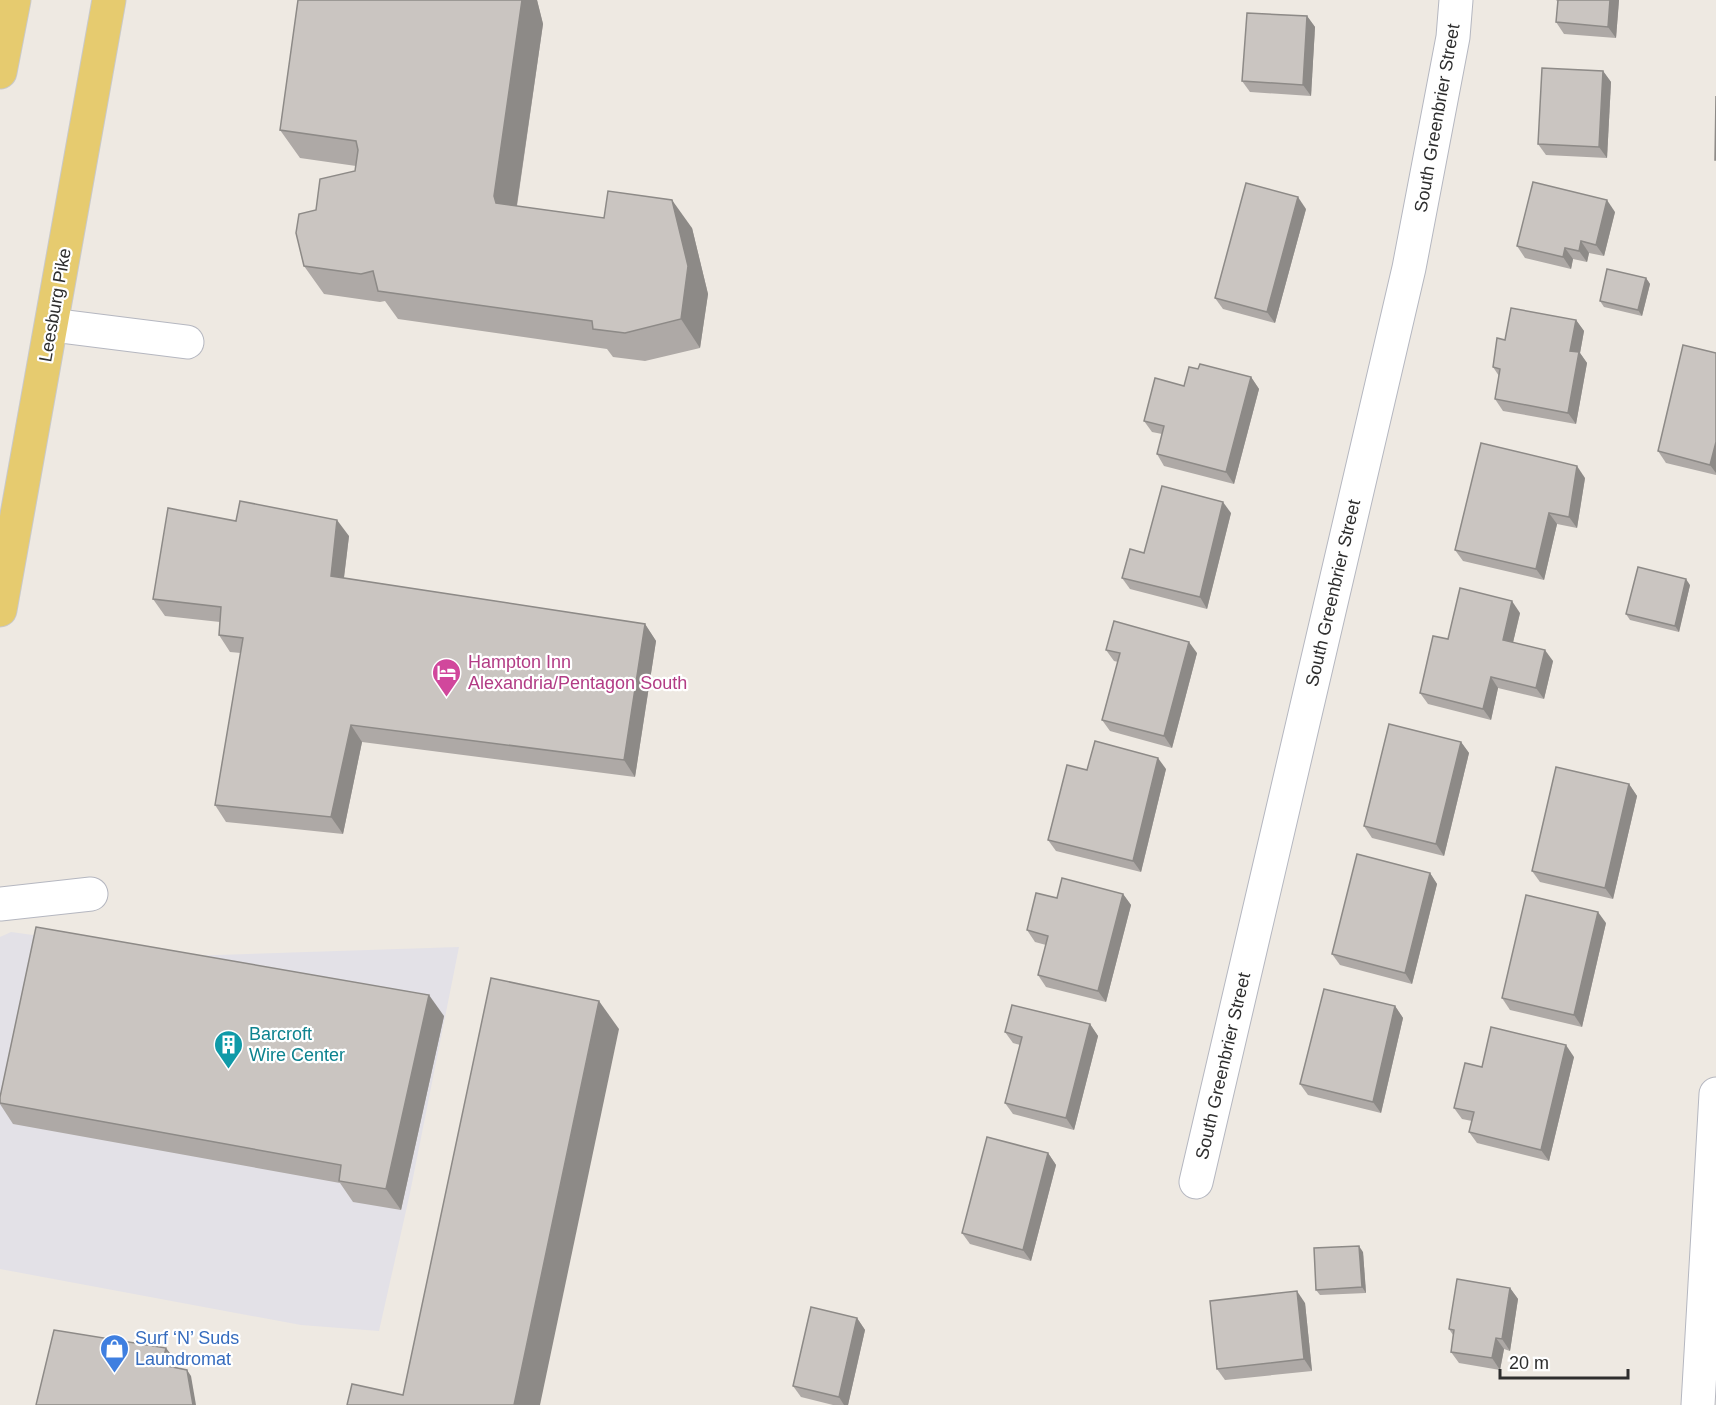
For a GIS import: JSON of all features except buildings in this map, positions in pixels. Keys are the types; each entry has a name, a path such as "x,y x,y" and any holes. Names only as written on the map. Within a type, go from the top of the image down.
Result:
{"main road":[{"path":"0,72 14,0"},
{"name":"Leesburg Pike","path":"0,610 109,0"}],"street":[{"name":"South Greenbrier Street","path":"1196,1182 1409,268 1454,37 1456,0"},
{"path":"52,325 187,342"},
{"path":"0,904 91,894"},
{"path":"1698,1405 1716,1094"}],"shaded area":[{"path":"11,932 186,956 459,947 410,1193 379,1331 301,1325 0,1269 0,937"}],"place":[{"name":"Hampton Inn Alexandria/Pentagon South","path":"447,698"},
{"name":"Barcroft Wire Center","path":"228,1070"},
{"name":"Surf ‘N’ Suds Laundromat","path":"114,1374"}]}
